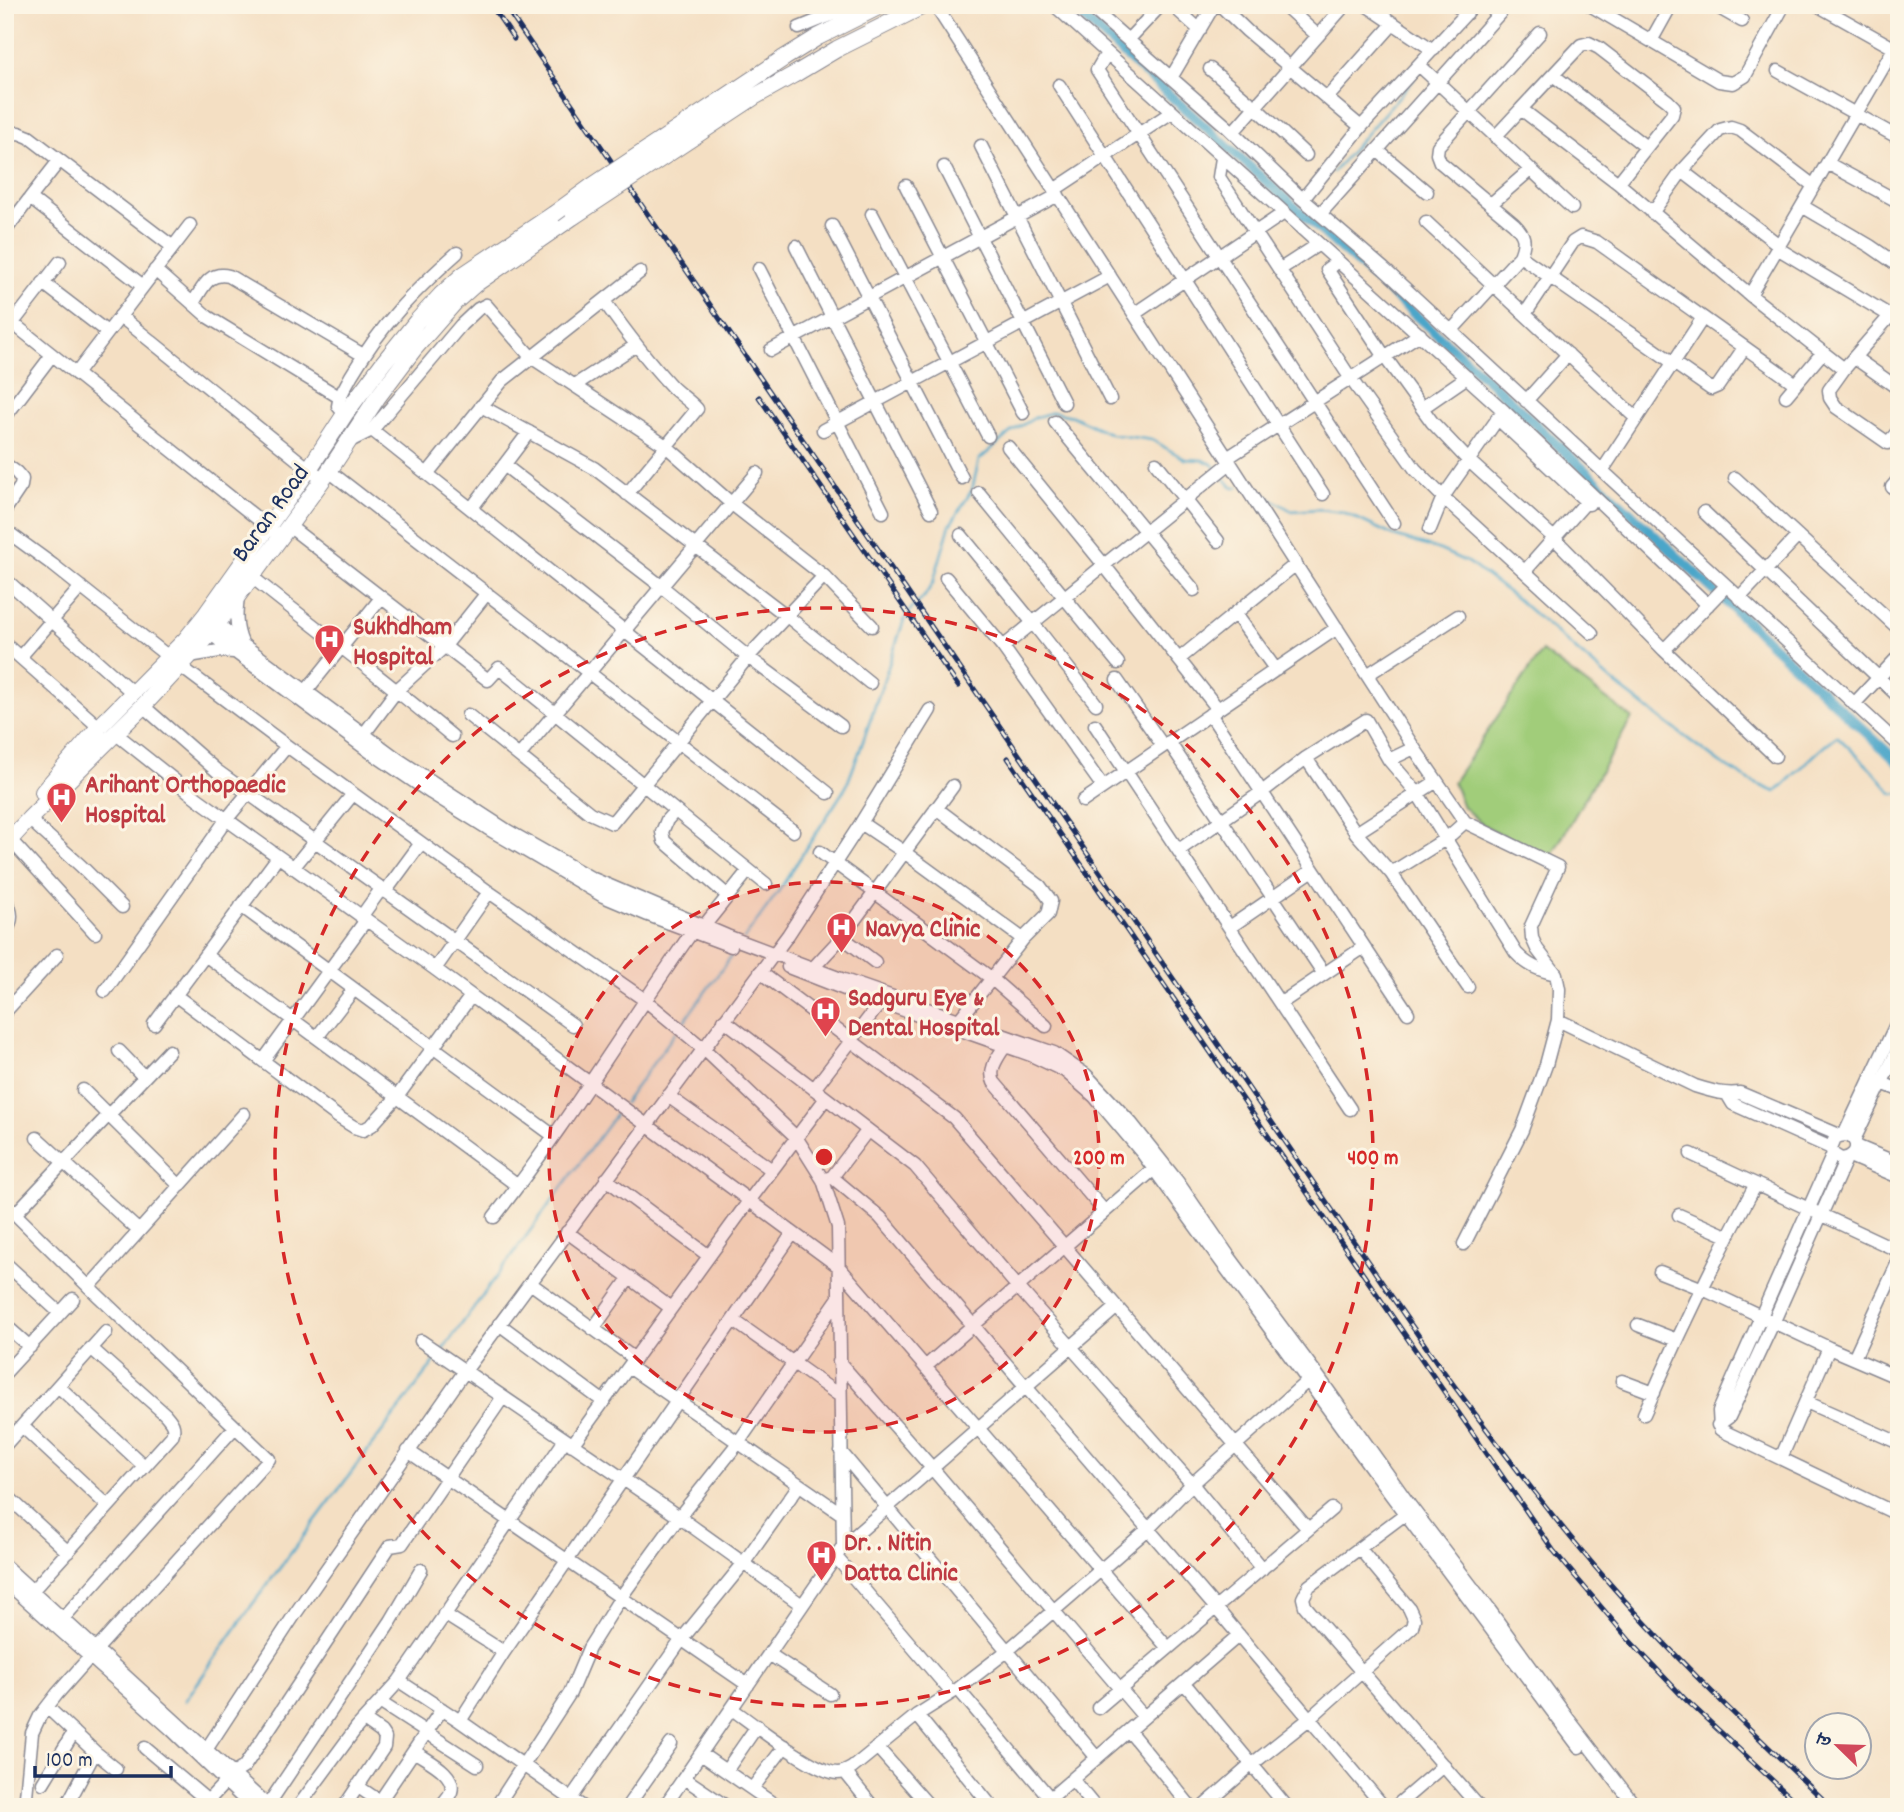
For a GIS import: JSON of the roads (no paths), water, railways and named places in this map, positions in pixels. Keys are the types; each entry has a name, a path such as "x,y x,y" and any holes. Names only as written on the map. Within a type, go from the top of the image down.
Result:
{"main road":[{"name":"Baran Road","path":"208,624 268,527 345,414 383,363 441,295 488,257 784,58 818,37 883,5"},
{"name":"Baran Road","path":"7,838 30,806 99,727 138,699 179,660 186,639 208,624 238,596 327,475 346,443 414,349 455,302 483,278 754,97 837,49 925,5"},
{"name":"Baran Road","path":"7,838 115,733 138,699"}],"street":[{"path":"799,28 856,5"},
{"path":"935,5 1110,276 1227,464 1253,498 1414,748 1465,822 1558,867 1531,926 1532,938 1556,974 1559,989 1558,1020 1546,1065 1522,1130 1464,1244"},
{"path":"1054,5 1467,377 1500,414 1644,555"},
{"path":"1088,5 1384,269 1602,471 1723,588 1739,598 1899,745"},
{"path":"1128,40 1161,5"},
{"path":"1172,5 1200,30"},
{"path":"1171,78 1214,5"},
{"path":"1220,5 1361,127"},
{"path":"1283,5 1318,36"},
{"path":"1233,132 1345,5"},
{"path":"1366,5 1433,50"},
{"path":"1297,225 1361,127 1470,9 1455,5"},
{"path":"1310,205 1377,150 1507,5"},
{"path":"1590,5 1719,81 1733,83 1745,76 1784,5"},
{"path":"1651,41 1671,5"},
{"path":"1714,5 1742,21"},
{"path":"1750,295 1897,47 1817,5"},
{"path":"1327,98 1393,24"},
{"path":"1451,331 1520,256 1525,244 1523,234 1440,162 1438,146 1540,33"},
{"path":"1495,137 1581,45 1589,43 1674,107 1672,115 1618,183"},
{"path":"1107,53 1097,70 1394,523"},
{"path":"1419,65 1572,208"},
{"path":"1210,69 1306,155"},
{"path":"1778,71 1899,138"},
{"path":"1553,75 1646,147"},
{"path":"1059,85 1324,494"},
{"path":"1521,109 1618,183 1750,295 1844,369"},
{"path":"771,350 1017,217 1171,112"},
{"path":"1652,213 1682,171 1720,130 1731,127 1752,138 1814,186"},
{"path":"5,141 10,134 19,133 29,137 173,247"},
{"path":"981,146 1110,400"},
{"path":"1377,150 1427,192"},
{"path":"1222,158 1219,177 1351,379 1415,469 1592,633"},
{"path":"5,231 59,161"},
{"path":"1827,163 1899,202"},
{"path":"944,167 1064,403"},
{"path":"1491,204 1530,170"},
{"path":"1682,171 1778,247 1894,318 1844,369 1829,390 1830,398 1836,407 1893,447 1899,429"},
{"path":"906,186 1023,412"},
{"path":"30,198 143,286"},
{"path":"1802,206 1899,266"},
{"path":"1134,314 1284,213"},
{"path":"872,214 988,436"},
{"path":"1426,222 1636,418"},
{"path":"76,374 190,225"},
{"path":"832,226 962,478"},
{"path":"1524,314 1573,242 1581,237 1588,238 1796,384"},
{"path":"1279,270 1319,244"},
{"path":"796,246 931,511"},
{"path":"345,414 338,406 339,397 363,355 405,302 457,253"},
{"path":"1520,256 1711,389 1718,386 1744,348"},
{"path":"1338,261 1327,269 1432,422 1468,460 1554,538 1664,650 1776,756"},
{"path":"60,262 8,325 52,355 268,527 285,532 381,598 488,680 499,668 765,884"},
{"path":"759,269 883,512"},
{"path":"155,270 208,317 339,397"},
{"path":"427,474 502,381 640,272"},
{"path":"193,303 211,277 220,274 229,276 363,355"},
{"path":"823,430 1110,276"},
{"path":"43,284 107,332"},
{"path":"604,301 635,346 676,391 688,398 697,409 627,494"},
{"path":"346,443 372,430 461,324 486,305 531,357 666,446 732,504 824,576 872,626"},
{"path":"120,317 309,469 327,475 486,593 793,831"},
{"path":"1602,471 1702,319"},
{"path":"1003,647 1227,464 1280,425 1420,334"},
{"path":"575,385 635,346"},
{"path":"1786,396 1823,352"},
{"path":"1526,401 1568,354"},
{"path":"5,417 52,355"},
{"path":"1855,358 1899,389"},
{"path":"1422,408 1467,377"},
{"path":"481,406 594,468 870,683"},
{"path":"1430,529 1443,497 1500,414"},
{"path":"1500,414 1710,603"},
{"path":"1055,422 1194,590"},
{"path":"372,430 828,793"},
{"path":"471,509 529,432"},
{"path":"1008,447 1178,659 1408,1013"},
{"path":"1156,463 1218,541"},
{"path":"5,464 22,479 21,486 5,510"},
{"path":"504,465 748,657 841,726"},
{"path":"519,756 757,473"},
{"path":"1735,478 1899,629"},
{"path":"979,492 1118,663"},
{"path":"1525,571 1587,501"},
{"path":"1704,512 1899,697"},
{"path":"5,530 179,660 287,746 421,844 645,1000 703,1048 796,1137 827,1178 880,1217 1384,1807"},
{"path":"961,535 1096,704"},
{"path":"1739,598 1798,536"},
{"path":"1178,659 1296,564"},
{"path":"468,715 590,813 612,822 748,657 824,576"},
{"path":"252,577 452,736"},
{"path":"946,578 1003,647 1103,787"},
{"path":"5,579 217,771 573,1025"},
{"path":"20,657 81,587"},
{"path":"1664,650 1723,588"},
{"path":"364,734 397,690 444,647 486,593"},
{"path":"238,596 238,648"},
{"path":"306,691 381,598"},
{"path":"1235,613 1276,670"},
{"path":"1367,675 1458,616"},
{"path":"208,624 369,751 487,828 603,896 772,956 881,1002 1050,1063 1081,1084 1107,1109 1154,1169 1636,1807"},
{"path":"1083,801 1337,628"},
{"path":"5,644 99,727"},
{"path":"179,660 238,648 306,691 399,760 549,855 698,929"},
{"path":"1854,704 1899,656"},
{"path":"1117,680 1221,820 1324,974"},
{"path":"1179,850 1306,758 1387,705"},
{"path":"206,1750 295,1614 465,1371 772,956 861,823 930,710"},
{"path":"1366,719 1390,760 1418,794 1447,838 1516,953 1525,963 1537,970 1556,974"},
{"path":"1095,725 1350,1109"},
{"path":"115,733 226,820 435,969 838,1266 1168,1648"},
{"path":"105,991 226,820 287,746"},
{"path":"1390,760 1414,748"},
{"path":"1306,758 1356,833 1391,873 1468,988"},
{"path":"1356,833 1437,781"},
{"path":"814,967 842,937 953,786"},
{"path":"293,868 353,794"},
{"path":"936,808 1040,886 1051,901 1048,914 1023,939 960,1020"},
{"path":"674,811 662,832 664,841 728,896"},
{"path":"29,819 122,907"},
{"path":"1391,873 1447,838 1465,822"},
{"path":"861,823 1023,939"},
{"path":"7,838 95,933"},
{"path":"263,1061 330,971 383,890 421,844"},
{"path":"820,852 991,978 1046,1026"},
{"path":"153,1024 278,857"},
{"path":"1230,926 1313,870"},
{"path":"494,1217 591,1084 645,1000 698,929 748,871"},
{"path":"435,969 489,892"},
{"path":"5,899 12,910 11,924 5,934"},
{"path":"242,906 554,1136"},
{"path":"842,937 875,962"},
{"path":"1281,1003 1364,947"},
{"path":"5,1012 57,955"},
{"path":"205,955 519,1186"},
{"path":"772,956 814,967 1054,1053 1071,1063 1101,1089 1177,1181 1405,1514 1626,1807"},
{"path":"760,972 954,1118 1308,1530"},
{"path":"317,1037 354,989"},
{"path":"175,995 338,1117 363,1130 372,1125 397,1097 471,996"},
{"path":"814,1089 881,1002"},
{"path":"724,1020 915,1166 1192,1484 1262,1569"},
{"path":"1558,1020 1682,1080 1727,1094 1740,1093 1848,1145 1899,1164"},
{"path":"1898,1020 1877,1080 1768,1318 1729,1417 1718,1425 1723,1431 1899,1516"},
{"path":"1004,1046 991,1076 1104,1211"},
{"path":"1877,1080 1899,1047"},
{"path":"119,1051 144,1077"},
{"path":"16,1214 169,1051"},
{"path":"1877,1080 1899,1090"},
{"path":"83,1090 180,1186"},
{"path":"1727,1094 1733,1104 1832,1151 1841,1159 1848,1145"},
{"path":"668,1096 772,1170"},
{"path":"298,1807 350,1737 399,1681 509,1520 568,1442 604,1402 826,1098"},
{"path":"89,1287 244,1114"},
{"path":"827,1178 868,1130"},
{"path":"37,1138 139,1231"},
{"path":"1815,1212 1832,1143 1848,1145 1899,1177"},
{"path":"1691,1154 1899,1251"},
{"path":"925,1367 1154,1169"},
{"path":"827,1178 838,1227 842,1514 839,1551 1045,1803 1239,1635"},
{"path":"606,1179 709,1256"},
{"path":"1644,1415 1727,1236 1756,1184"},
{"path":"5,1204 269,1459 93,1653 40,1716 32,1733 25,1807"},
{"path":"1679,1215 1727,1236"},
{"path":"567,1232 671,1308"},
{"path":"460,1721 504,1652 793,1233"},
{"path":"1854,1358 1899,1260"},
{"path":"6,1264 60,1313"},
{"path":"1660,1272 1899,1378"},
{"path":"593,1329 630,1278"},
{"path":"530,1283 593,1329 678,1401 842,1514"},
{"path":"496,1807 570,1693 589,1648 621,1597 679,1517 738,1443 838,1298"},
{"path":"5,1373 73,1299"},
{"path":"664,1807 839,1551 1117,1307"},
{"path":"733,1320 840,1396"},
{"path":"499,1324 604,1402"},
{"path":"5,1325 30,1347"},
{"path":"1638,1325 1677,1340"},
{"path":"5,1445 106,1332"},
{"path":"426,1345 679,1517 802,1605"},
{"path":"32,1591 172,1436 174,1429 172,1422 91,1348"},
{"path":"1780,1458 1829,1348"},
{"path":"839,1362 1144,1717"},
{"path":"732,1709 821,1769 837,1773 852,1768 918,1715 955,1691 1007,1651 1148,1529 1192,1484 1312,1377"},
{"path":"1622,1381 1654,1393"},
{"path":"58,1386 144,1466"},
{"path":"145,1748 205,1804 229,1777 244,1768 390,1546 402,1544 503,1397"},
{"path":"1806,1402 1899,1443"},
{"path":"22,1426 108,1506"},
{"path":"59,1623 235,1427"},
{"path":"408,1451 748,1685"},
{"path":"841,1452 1097,1758"},
{"path":"568,1802 682,1639 743,1564 799,1485"},
{"path":"5,1494 68,1552"},
{"path":"1098,1707 1332,1509"},
{"path":"1405,1514 1309,1586 1303,1598 1305,1606 1479,1807"},
{"path":"1203,1807 1412,1628 1414,1619 1409,1608 1360,1549"},
{"path":"5,1566 32,1591 59,1623"},
{"path":"93,1653 229,1777 269,1806 391,1621 421,1570"},
{"path":"5,1581 59,1623 206,1750 252,1807"},
{"path":"444,1614 504,1652"},
{"path":"769,1654 830,1695"},
{"path":"399,1681 524,1766 568,1802 583,1807"},
{"path":"1184,1683 1287,1807"},
{"path":"381,1703 477,1765"},
{"path":"47,1707 116,1769"},
{"path":"357,1786 381,1805 442,1709"},
{"path":"918,1715 992,1807"},
{"path":"344,1807 384,1747 386,1738 364,1720"},
{"path":"726,1771 757,1726"},
{"path":"1129,1731 1191,1807"},
{"path":"43,1783 74,1732"},
{"path":"627,1807 671,1744"},
{"path":"752,1789 785,1746"},
{"path":"877,1747 930,1807"},
{"path":"414,1751 446,1774 452,1782 451,1792 440,1807"},
{"path":"66,1807 95,1752"},
{"path":"701,1754 778,1807"},
{"path":"1395,1807 1444,1765"},
{"path":"845,1772 873,1807"},
{"path":"684,1778 727,1807"},
{"path":"1072,1779 1096,1807"}],"waterway":[{"path":"1069,5 1489,381 1899,763"},
{"path":"1333,172 1414,79"},
{"path":"744,939 846,787 904,620 933,583 950,525 972,490 979,460 1011,432 1036,417 1054,412 1072,416 1111,434 1152,440 1185,459 1202,460 1216,469"},
{"path":"1221,474 1232,487 1239,487"},
{"path":"1253,488 1292,511 1319,509 1343,512 1394,536 1440,550 1469,563 1517,599 1620,688 1720,763 1752,782 1776,792 1837,736 1893,794 1899,793"},
{"path":"682,1024 740,944"},
{"path":"624,1103 676,1032"},
{"path":"442,1351 618,1111"},
{"path":"185,1701 252,1605 438,1357"}],"railway":[{"path":"491,5 514,39"},
{"path":"504,5 1438,1364 1544,1504 1611,1585 1691,1671 1831,1807"},
{"path":"759,397 958,686"},
{"path":"1008,758 1553,1550 1630,1641 1684,1698 1801,1807"}],"place":[{"name":"Sukhdham Hospital","path":"330,667"},
{"name":"Arihant Orthopaedic Hospital","path":"62,825"},
{"name":"Navya Clinic","path":"842,954"},
{"name":"Sadguru Eye & Dental Hospital","path":"825,1038"},
{"name":"Dr. . Nitin Datta Clinic","path":"821,1583"}]}
